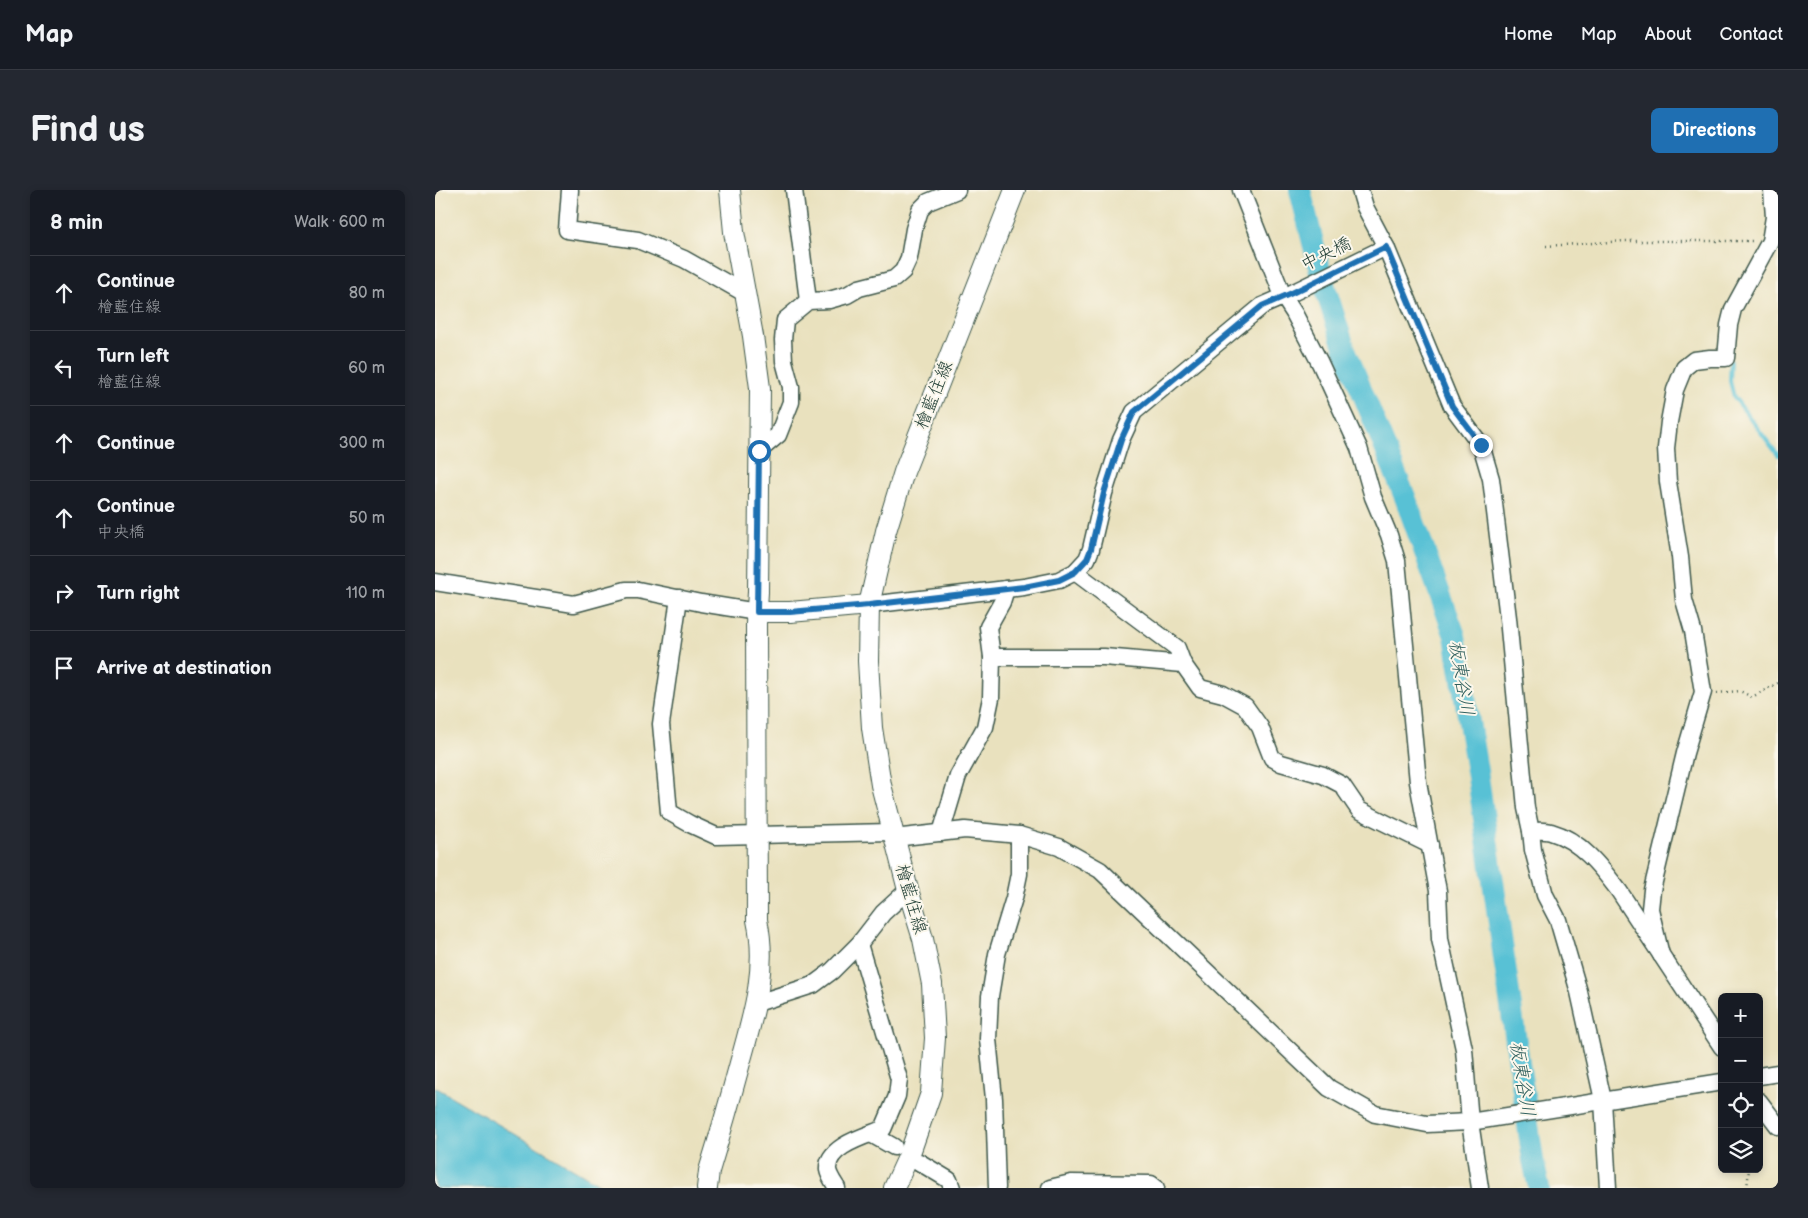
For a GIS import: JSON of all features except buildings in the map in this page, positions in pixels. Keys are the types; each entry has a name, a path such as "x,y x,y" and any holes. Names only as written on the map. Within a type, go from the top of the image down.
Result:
{"main road":[{"path":"707,1188 709,1171 757,1002 761,962 761,936 757,920 756,624 760,388 746,294 734,232 730,190"},
{"name":"檜藍住線","path":"894,1188 910,1153 931,1093 935,1038 932,984 923,939 907,890 881,786 872,728 868,660 869,605 886,531 904,472 1015,190"},
{"path":"757,612 790,612 869,605"}],"street":[{"path":"570,190 567,230 638,240 684,260 746,294"},
{"path":"794,190 808,301"},
{"path":"759,451 778,434 791,402 791,387 784,361 783,340 785,320 808,301 829,300 847,296 859,288 894,279 903,271 909,258 914,228 920,210 928,202 957,190"},
{"path":"1241,190 1288,294 1294,312 1359,448 1373,497 1389,535 1397,561 1418,782 1431,844 1438,891 1440,939 1464,1049 1470,1122 1480,1188"},
{"path":"1360,190 1382,249 1452,406 1481,445 1491,479 1508,618 1526,808 1533,850 1545,895 1559,920 1579,992 1603,1100 1608,1188"},
{"path":"1661,955 1650,909 1652,890 1683,761 1703,692 1693,631 1684,600 1680,557 1668,482 1666,448 1669,422 1675,390 1684,368 1695,360 1726,358 1729,325 1733,309 1770,241 1774,217 1772,190"},
{"name":"中央橋","path":"1075,572 1087,559 1091,549 1104,493 1121,440 1134,412 1262,306 1382,249"},
{"path":"869,605 1024,587 1059,580 1075,572 1177,648 1183,664 1200,688 1223,694 1245,706 1261,727 1272,758 1281,763 1323,775 1341,786 1359,810 1431,844"},
{"path":"435,582 575,604 625,590 638,590 757,612"},
{"path":"941,833 958,776 985,728 991,698 992,657 988,627 1002,602 1006,589"},
{"path":"679,598 661,724 669,812 690,824 717,836 893,835 965,830 1019,835 1059,847 1100,870 1329,1088 1375,1114 1427,1124 1470,1122 1718,1083"},
{"path":"992,657 1104,657 1183,664"},
{"path":"1531,831 1549,831 1569,839 1601,867 1718,1042"},
{"path":"997,1188 994,1099 988,1039 990,996 997,954 1015,898 1019,874 1019,835"},
{"path":"757,1002 813,986 832,971 859,944 883,912 907,890"},
{"path":"837,1188 828,1171 829,1160 841,1146 883,1129 897,1096 899,1079 859,944"},
{"path":"1763,1075 1778,1073"},
{"path":"1763,1106 1778,1126"},
{"path":"871,1134 894,1148"},
{"path":"919,1162 949,1180 952,1188"},
{"path":"1050,1188 1071,1183 1151,1184 1156,1188"}],"path":[{"path":"1546,246 1625,241 1770,241"},
{"path":"1703,692 1740,691 1751,697 1778,683"},
{"path":"1747,1188 1749,1173"}],"water":[{"path":"435,1087 606,1188 435,1188"}],"waterway":[{"name":"板東谷川","path":"1300,190 1321,275 1344,347 1405,497 1455,636 1478,777 1533,1160 1539,1188"},
{"path":"1731,361 1730,381 1734,397 1778,455"}],"route":[{"path":"759,451 757,612 790,612 869,605 1024,587 1059,580 1075,572 1087,559 1104,493 1121,440 1134,412 1262,306 1386,247 1452,406 1481,445"}]}
